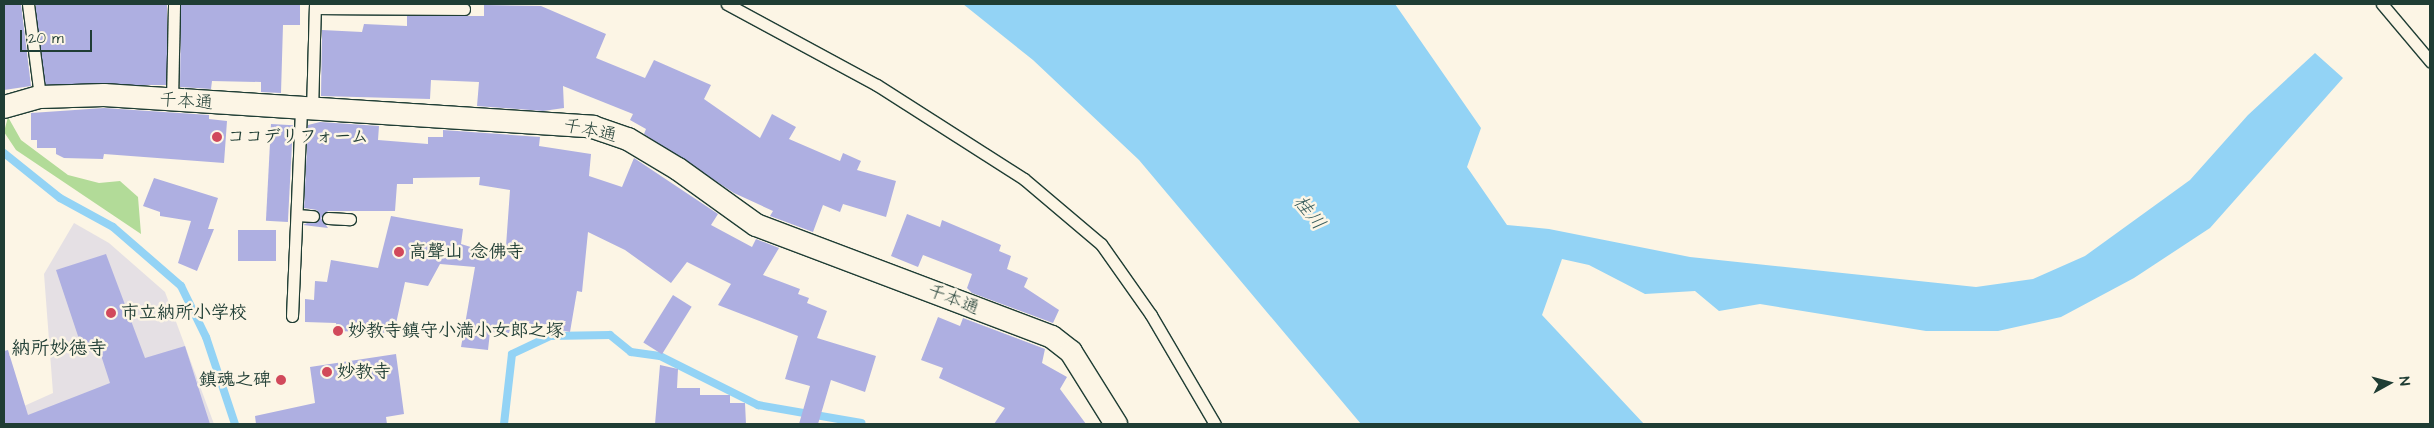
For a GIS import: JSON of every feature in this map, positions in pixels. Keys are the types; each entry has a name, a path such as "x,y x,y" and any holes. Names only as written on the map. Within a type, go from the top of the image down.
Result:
{"street":[{"name":"千本通","path":"4,107 40,97 104,95 307,110 507,118 593,127 628,139 756,225 1052,337 1071,352 1116,424"}],"lane":[{"path":"28,4 40,97"},
{"path":"172,101 174,4"},
{"path":"727,4 876,86 1024,179 1101,244 1152,316 1215,424"},
{"path":"2382,4 2430,61"},
{"path":"292,316 296,215 315,6 464,9"},
{"path":"296,215 313,216"},
{"path":"328,218 350,219"}],"shaded area":[{"name":"市立納所小学校","path":"74,223 109,243 165,292 214,424 4,424 4,415 53,393 44,274"}],"green space":[{"path":"8,117 21,140 68,175 99,183 120,181 138,197 141,234 16,150 4,132"}],"water":[{"name":"桂川","path":"963,4 1395,4 1481,128 1467,167 1507,225 1549,229 1690,257 1976,287 2033,279 2085,256 2190,180 2248,115 2315,53 2343,78 2210,228 2134,278 2061,317 1998,331 1926,331 1760,304 1719,311 1695,291 1645,294 1589,265 1562,259 1542,315 1644,424 1361,424 1139,160 1033,60"}],"building":[{"path":"4,4 21,4 31,86 4,90"},
{"path":"36,4 167,4 167,85 36,85"},
{"path":"181,4 300,4 300,25 283,25 281,93 261,92 261,82 212,81 211,89 180,87"},
{"path":"484,5 541,6 606,34 596,58 645,78 654,60 711,85 704,99 760,138 772,114 796,127 789,139 840,161 843,153 861,161 857,170 896,181 886,217 843,204 840,212 823,205 813,232 770,216 773,211 734,193 644,134 646,129 630,120 633,114 563,86 564,108 543,111 477,106 479,82 431,80 430,99 321,96 322,30 362,32 364,24 407,26 407,16 484,16"},
{"path":"104,108 209,115 209,119 227,121 224,163 104,154 103,159 64,158 56,154 56,148 37,148 37,140 31,140 31,113"},
{"path":"320,122 379,126 378,140 428,144 428,137 443,137 443,130 540,137 539,146 591,154 589,176 622,187 634,158 718,214 711,225 752,247 756,239 779,248 763,275 800,289 798,294 809,298 807,303 827,311 817,338 876,356 865,392 831,380 818,424 799,424 810,386 785,379 798,336 718,305 731,284 687,262 671,283 625,250 588,232 582,292 577,291 570,332 527,323 528,327 511,326 509,333 490,332 488,350 461,347 475,267 440,264 428,286 405,282 394,333 337,331 336,323 305,322 305,299 314,300 315,281 327,282 331,260 378,268 391,216 463,229 461,244 500,256 502,245 506,246 510,190 479,185 480,177 413,178 413,184 397,184 395,211 328,211 321,218 328,228 303,225 320,217 317,210 304,208 308,125"},
{"path":"271,124 293,125 288,222 266,221"},
{"path":"154,178 218,198 208,229 214,229 197,271 178,263 191,221 160,216 160,212 143,206"},
{"path":"907,214 940,227 942,220 1001,245 999,251 1011,256 1007,269 1028,278 1024,287 1059,310 1053,323 972,293 967,288 972,274 923,255 918,267 891,256"},
{"path":"238,230 276,230 276,261 238,261"},
{"path":"106,254 145,358 185,346 210,424 4,424 4,351 8,350 28,415 110,383 99,349 84,354 56,270"},
{"path":"673,295 692,307 662,354 643,342"},
{"path":"938,317 960,326 963,318 1045,349 1042,363 1067,377 1060,389 1086,424 994,424 1005,408 939,378 943,368 921,360"},
{"path":"396,354 404,414 386,417 387,424 256,424 255,416 315,403 310,367"},
{"path":"660,365 678,369 677,388 700,388 700,395 730,395 730,403 745,403 746,424 655,424"}],"waterway":[{"path":"4,153 60,198 113,227 181,286 206,337 235,424"},
{"path":"504,424 512,354 550,336 610,335 631,352 660,356 758,405 861,423"}],"place":[{"name":"ココデリフォーム","path":"217,137"},
{"name":"高聲山 念佛寺","path":"399,252"},
{"name":"市立納所小学校","path":"111,313"},
{"name":"妙教寺鎮守小満小女郎之塚","path":"338,331"},
{"name":"妙教寺","path":"327,372"},
{"name":"鎮魂之碑","path":"281,380"}],"district":[{"name":"納所妙徳寺","path":"59,349"}]}
